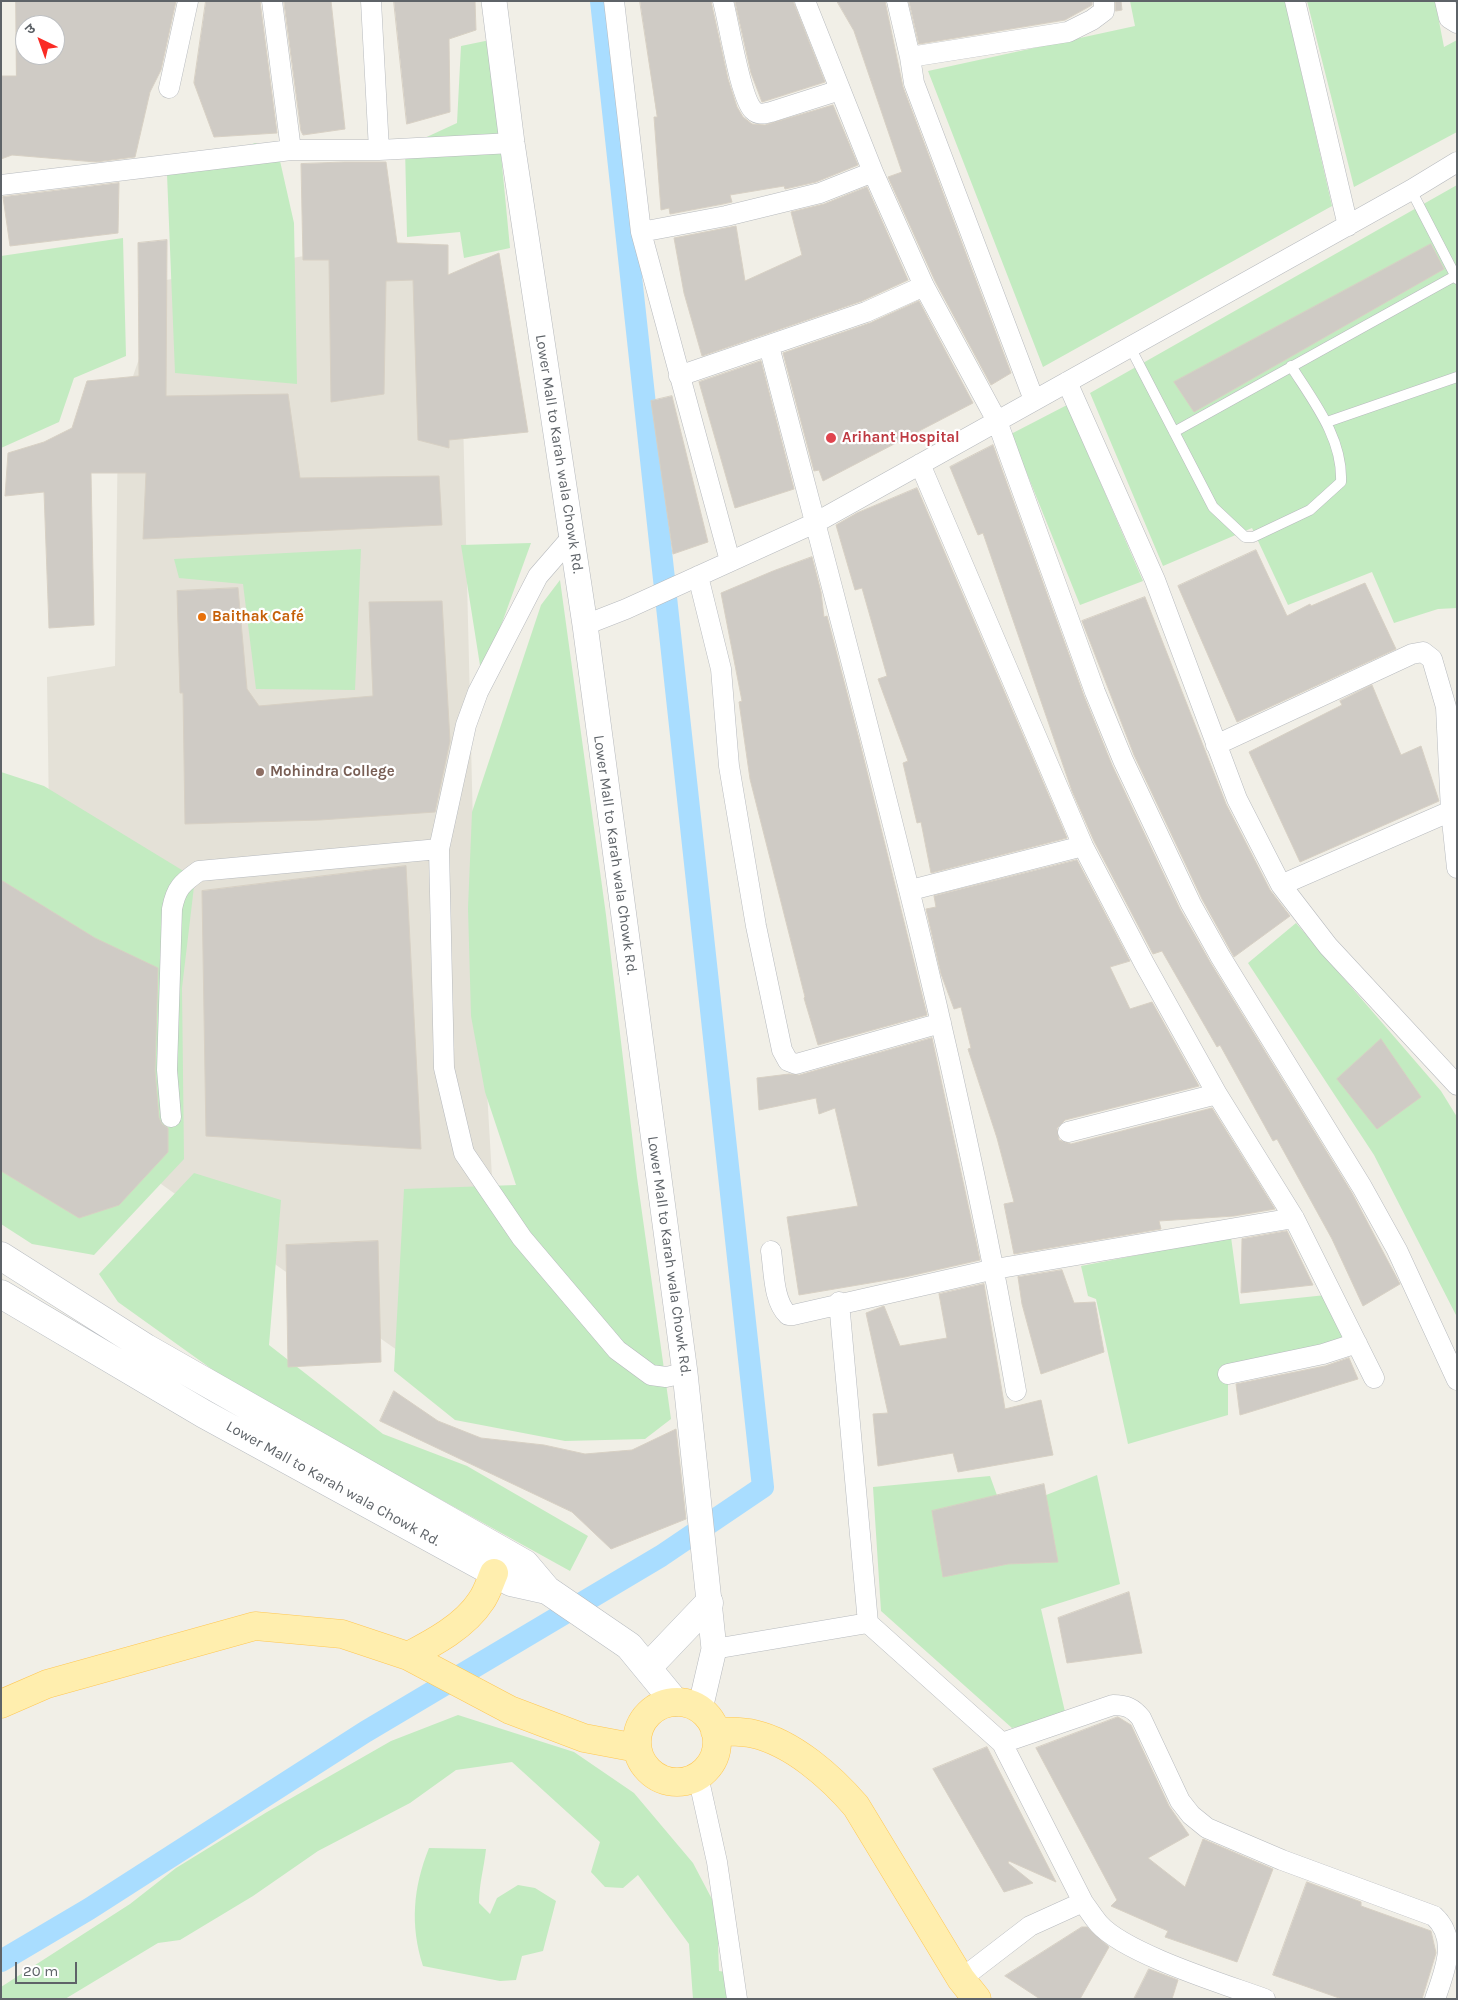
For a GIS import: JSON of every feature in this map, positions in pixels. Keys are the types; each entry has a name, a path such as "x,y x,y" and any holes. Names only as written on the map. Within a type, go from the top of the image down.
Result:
{"main road":[{"path":"1,1256 146,1348 525,1564 551,1593"},
{"name":"Lower Mall to Karah wala Chowk Rd.","path":"1,1294 204,1414 494,1573 511,1582 551,1593 629,1646 697,1714"},
{"path":"416,1661 430,1644 463,1621 481,1601 494,1573"},
{"path":"648,1667 709,1603"},
{"path":"1,1704 47,1684 255,1626 342,1634 416,1661 510,1710 584,1738 637,1748"},
{"path":"697,1714 717,1744 714,1757 708,1768 698,1776 685,1782 672,1782 659,1778 649,1771 641,1760 637,1748 638,1735 642,1722 651,1712 662,1705 697,1714 754,1734 778,1744 814,1766 837,1784 856,1806 969,1989"}],"street":[{"path":"169,88 188,1"},
{"path":"272,1 291,150"},
{"path":"371,1 379,150"},
{"name":"Lower Mall to Karah wala Chowk Rd.","path":"494,1 512,143 584,625 685,1373 714,1649 697,1714"},
{"path":"614,1 641,232 730,561"},
{"path":"723,1 745,96 754,112 761,114 840,90"},
{"path":"805,1 873,172 924,286 997,421 1095,692 1123,760 1191,904 1220,956 1362,1187 1398,1250 1457,1380"},
{"path":"897,1 914,83 1034,400"},
{"path":"910,57 1068,32 1092,20 1104,11 1104,1"},
{"path":"1295,1 1348,226"},
{"path":"1445,1 1448,18 1457,23"},
{"path":"1,185 291,150 379,150 512,143"},
{"path":"584,625 626,609 815,523 1348,226 1457,162"},
{"path":"641,232 726,216 820,193 873,172"},
{"path":"679,376 866,312 924,286"},
{"path":"769,346 911,890 995,1269 1016,1391"},
{"path":"1067,382 1155,580 1237,799 1281,885 1328,946 1457,1085"},
{"path":"920,464 1083,846 1144,963 1217,1094 1294,1218 1374,1378"},
{"path":"571,538 538,576 478,692 466,725 440,849 444,1068 464,1153 522,1238 617,1350 651,1375 666,1377 685,1373"},
{"path":"698,576 720,669 729,766 756,926 782,1050 788,1061 796,1064 940,1022"},
{"path":"1216,745 1412,654 1423,652 1432,659 1451,707 1451,810 1457,868"},
{"path":"1281,885 1451,810"},
{"path":"911,890 1083,846"},
{"path":"171,1116 168,1070 172,909 175,897 182,883 199,871 440,849"},
{"path":"1068,1132 1217,1094"},
{"path":"771,1251 778,1298 788,1315 839,1302 995,1269 1294,1218"},
{"path":"839,1302 868,1623 1002,1742 1083,1902 1099,1924 1122,1942 1192,1972 1265,1999"},
{"path":"1228,1374 1323,1354 1357,1342"},
{"path":"714,1649 868,1623"},
{"path":"1002,1742 1114,1705 1124,1705 1134,1710 1141,1718 1180,1800 1191,1815 1207,1828 1282,1860 1434,1916 1443,1922 1453,1934 1454,1946 1435,1999"},
{"path":"698,1776 717,1862 737,1999"},
{"path":"969,1989 1030,1926 1083,1902"}],"lane":[{"path":"1174,432 1456,277 1411,190"},
{"path":"1130,347 1213,507 1236,531 1245,537 1253,538 1310,510 1341,482 1342,464 1327,422 1291,366"},
{"path":"1327,422 1457,377"}],"shaded area":[{"name":"Mohindra College","path":"396,240 461,335 474,867 492,1177 441,1381 63,1115 52,1028 47,677 115,666 118,420 166,280"}],"green space":[{"path":"1130,1 1285,1 1332,206 1043,367 928,71 1135,26"},
{"path":"1307,1 1435,1 1444,47 1457,40 1457,132 1354,187"},
{"path":"490,40 510,248 464,258 460,232 407,237 405,147 457,123 461,46"},
{"path":"255,143 278,152 294,223 297,384 175,373 167,174"},
{"path":"1457,185 1457,608 1438,609 1394,623 1372,572 1288,605 1252,528 1163,566 1090,393"},
{"path":"123,238 126,356 74,378 59,422 1,448 1,256"},
{"path":"1067,405 1143,581 1080,605 1011,434"},
{"path":"531,543 482,678 461,545"},
{"path":"361,549 355,690 256,689 243,584 179,578 174,559"},
{"path":"560,580 606,915 637,1177 671,1419 645,1439 565,1441 455,1420 394,1371 404,1189 516,1185 485,1092 471,1016 468,908 472,812 541,605"},
{"path":"1,772 44,786 195,878 182,988 184,1159 94,1255 32,1244 1,1224"},
{"path":"1296,923 1441,1091 1457,1117 1457,1317 1374,1155 1248,963"},
{"path":"194,1173 281,1200 269,1345 383,1434 467,1466 588,1536 570,1571 234,1385 118,1302 99,1274"},
{"path":"1231,1237 1240,1304 1326,1295 1349,1340 1228,1369 1228,1415 1128,1444 1096,1299 1088,1296 1081,1266"},
{"path":"1097,1475 1120,1584 1041,1609 1066,1716 1012,1728 881,1611 873,1487 990,1476 1003,1512"},
{"path":"458,1715 574,1752 634,1793 693,1863 724,1922 730,1944 718,1944 719,1971 739,1974 742,1999 693,1999 689,1944 638,1875 623,1888 605,1887 591,1872 600,1842 512,1762 456,1770 410,1803 318,1851 253,1896 180,1940 158,1943 65,1999 1,1999 1,1987 130,1904 176,1868 267,1812 391,1741"},
{"path":"429,1848 486,1849 479,1903 490,1914 497,1898 518,1885 535,1888 556,1901 543,1951 522,1956 516,1980 500,1981 423,1966 416,1936 415,1907 419,1878"}],"building":[{"path":"16,1 176,1 161,70 150,92 135,157 96,162 12,155 1,159 1,76 16,76 16,65 65,65 65,15 16,15"},
{"path":"206,1 260,1 277,133 214,137 194,83"},
{"path":"284,1 331,1 345,129 303,135 301,131"},
{"path":"394,1 475,1 476,30 449,39 450,112 407,124"},
{"path":"640,1 711,1 728,79 737,107 743,117 752,124 765,125 833,105 858,165 816,182 785,189 784,186 730,195 732,202 670,214 669,208 661,210 654,117 657,117"},
{"path":"735,1 793,1 825,82 762,102 751,73"},
{"path":"837,1 885,1 903,87 1011,373 991,385 935,281 888,177 902,172 854,31"},
{"path":"909,1 1092,1 1092,5 1065,20 919,44"},
{"path":"1116,1 1121,1 1122,10 1116,11"},
{"path":"386,162 397,243 448,245 448,275 499,253 528,432 449,440 449,448 418,440 413,280 386,281 384,394 331,402 329,260 303,260 301,164"},
{"path":"119,183 118,233 10,246 3,197"},
{"path":"867,187 908,280 862,301 702,356 684,293 674,238 736,226 745,281 802,255 791,212 824,204"},
{"path":"167,240 166,396 288,394 300,478 439,476 442,525 143,539 146,473 91,473 94,625 49,628 44,492 5,496 8,453 44,442 72,428 87,381 139,376 138,243"},
{"path":"1431,244 1444,269 1194,412 1174,382"},
{"path":"919,301 973,403 823,481 819,470 814,471 783,353 870,323"},
{"path":"761,361 794,489 735,508 699,382"},
{"path":"672,396 708,542 673,554 651,401"},
{"path":"993,445 1084,696 1112,765 1180,909 1210,962 1352,1193 1400,1284 1363,1306 1332,1239 1277,1139 1273,1141 1220,1045 1217,1047 1162,951 1153,954 1094,841 1072,791 983,533 978,535 950,467"},
{"path":"917,488 1067,838 931,873 921,822 917,823 903,763 908,761 878,679 887,676 862,588 855,590 836,525 857,513"},
{"path":"1256,550 1287,616 1310,604 1311,606 1365,583 1396,649 1237,722 1178,586"},
{"path":"812,557 821,592 824,617 827,616 859,739 927,1015 818,1045 804,998 750,779 739,702 742,701 721,593"},
{"path":"238,588 247,689 259,706 373,696 369,602 442,601 450,741 435,812 320,820 185,824 183,693 180,693 177,591"},
{"path":"1145,597 1226,804 1270,890 1290,916 1234,957 1202,899 1134,755 1082,621"},
{"path":"1372,685 1401,755 1421,746 1439,801 1300,862 1249,752 1342,705 1340,701"},
{"path":"1077,860 1130,961 1110,967 1130,1009 1152,1002 1199,1086 1065,1120 1057,1128 1059,1140 1071,1144 1212,1108 1275,1209 1234,1216 1159,1221 1161,1229 1014,1254 1004,1204 1014,1202 997,1138 968,1049 971,1048 961,1007 954,1009 941,974 926,909 936,907 934,896"},
{"path":"406,866 421,1149 206,1136 202,891"},
{"path":"1,880 95,938 158,968 155,1071 159,1118 162,1124 168,1128 168,1152 119,1205 79,1218 1,1171"},
{"path":"932,1038 980,1260 905,1277 799,1295 787,1217 858,1206 835,1108 819,1114 816,1098 759,1110 757,1078 789,1074 799,1075"},
{"path":"1381,1039 1421,1097 1377,1129 1337,1079"},
{"path":"1287,1231 1313,1285 1241,1293 1242,1239"},
{"path":"378,1241 381,1362 288,1367 286,1245"},
{"path":"1062,1270 1074,1303 1095,1302 1104,1352 1041,1374 1022,1304 1018,1277"},
{"path":"984,1284 1005,1409 1041,1400 1053,1455 958,1472 953,1453 878,1466 873,1414 888,1413 866,1313 884,1306 900,1346 947,1338 939,1294"},
{"path":"1349,1358 1358,1379 1240,1415 1236,1384 1325,1366"},
{"path":"394,1391 438,1421 481,1438 544,1445 585,1454 632,1450 676,1429 686,1519 611,1549 572,1512 380,1421"},
{"path":"1044,1484 1058,1562 1008,1564 943,1577 932,1511"},
{"path":"1129,1592 1142,1653 1067,1663 1058,1618"},
{"path":"1118,1717 1131,1725 1169,1806 1189,1835 1148,1858 1185,1887 1203,1839 1273,1869 1237,1962 1165,1937 1168,1931 1111,1906 1117,1900 1036,1748"},
{"path":"987,1747 1056,1882 1009,1861 1008,1863 1033,1883 1004,1892 933,1769"},
{"path":"1307,1882 1361,1902 1361,1906 1431,1931 1436,1953 1422,1999 1342,1999 1273,1975"},
{"path":"1082,1927 1087,1927 1109,1947 1080,1999 1040,1999 1005,1976"},
{"path":"1149,1969 1178,1980 1172,1999 1134,1999"}],"waterway":[{"path":"1,1961 89,1909 365,1732 661,1556 763,1487 601,1"}],"place":[{"name":"Arihant Hospital","path":"831,438"},
{"name":"Baithak Café","path":"202,617"},
{"name":"Mohindra College","path":"260,772"}]}
